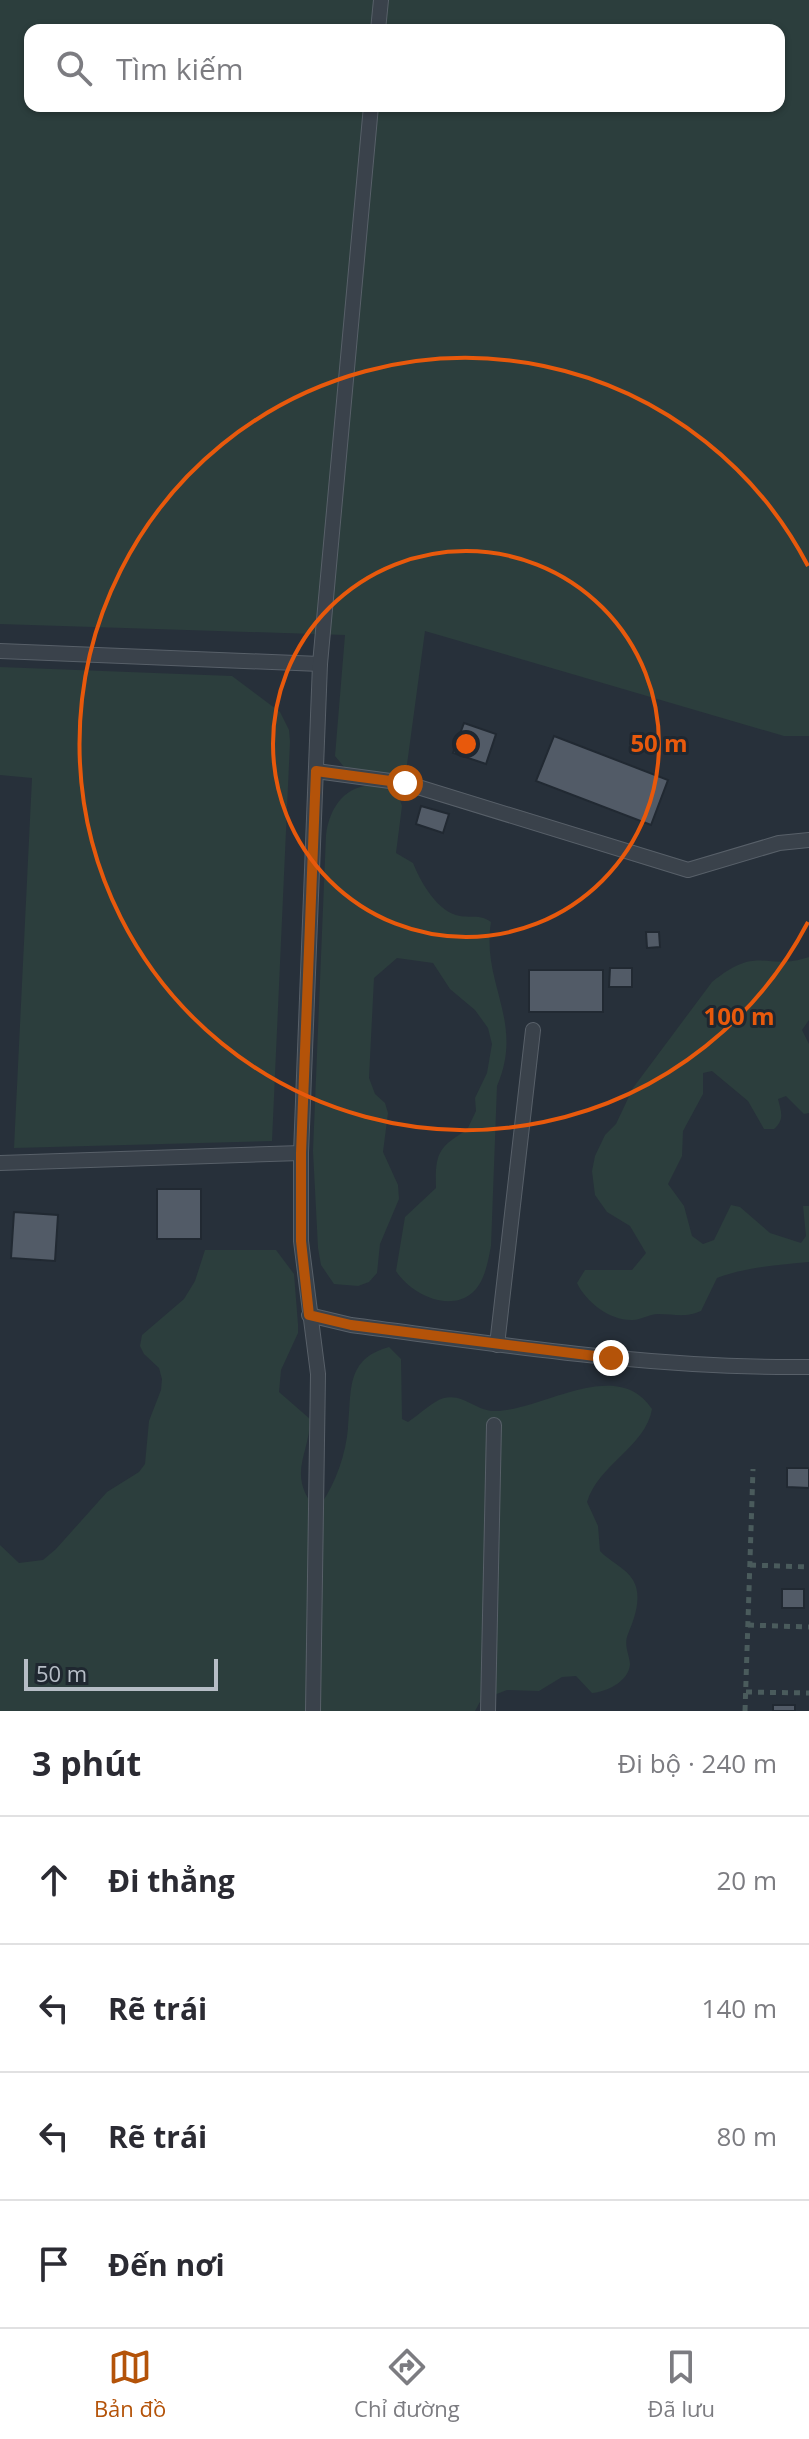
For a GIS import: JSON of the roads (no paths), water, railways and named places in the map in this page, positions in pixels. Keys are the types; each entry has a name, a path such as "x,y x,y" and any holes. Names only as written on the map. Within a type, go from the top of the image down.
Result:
{"lane":[{"path":"379,24 381,0"},
{"path":"313,1711 318,1374 301,1241 301,1153 320,664 370,112"},
{"path":"0,651 320,664"},
{"path":"316,771 405,783 688,870 779,843 809,840"},
{"path":"497,1345 533,1030"},
{"path":"0,1163 301,1153"},
{"path":"309,1315 497,1345 725,1368 809,1367"},
{"path":"488,1711 494,1425"}]}
